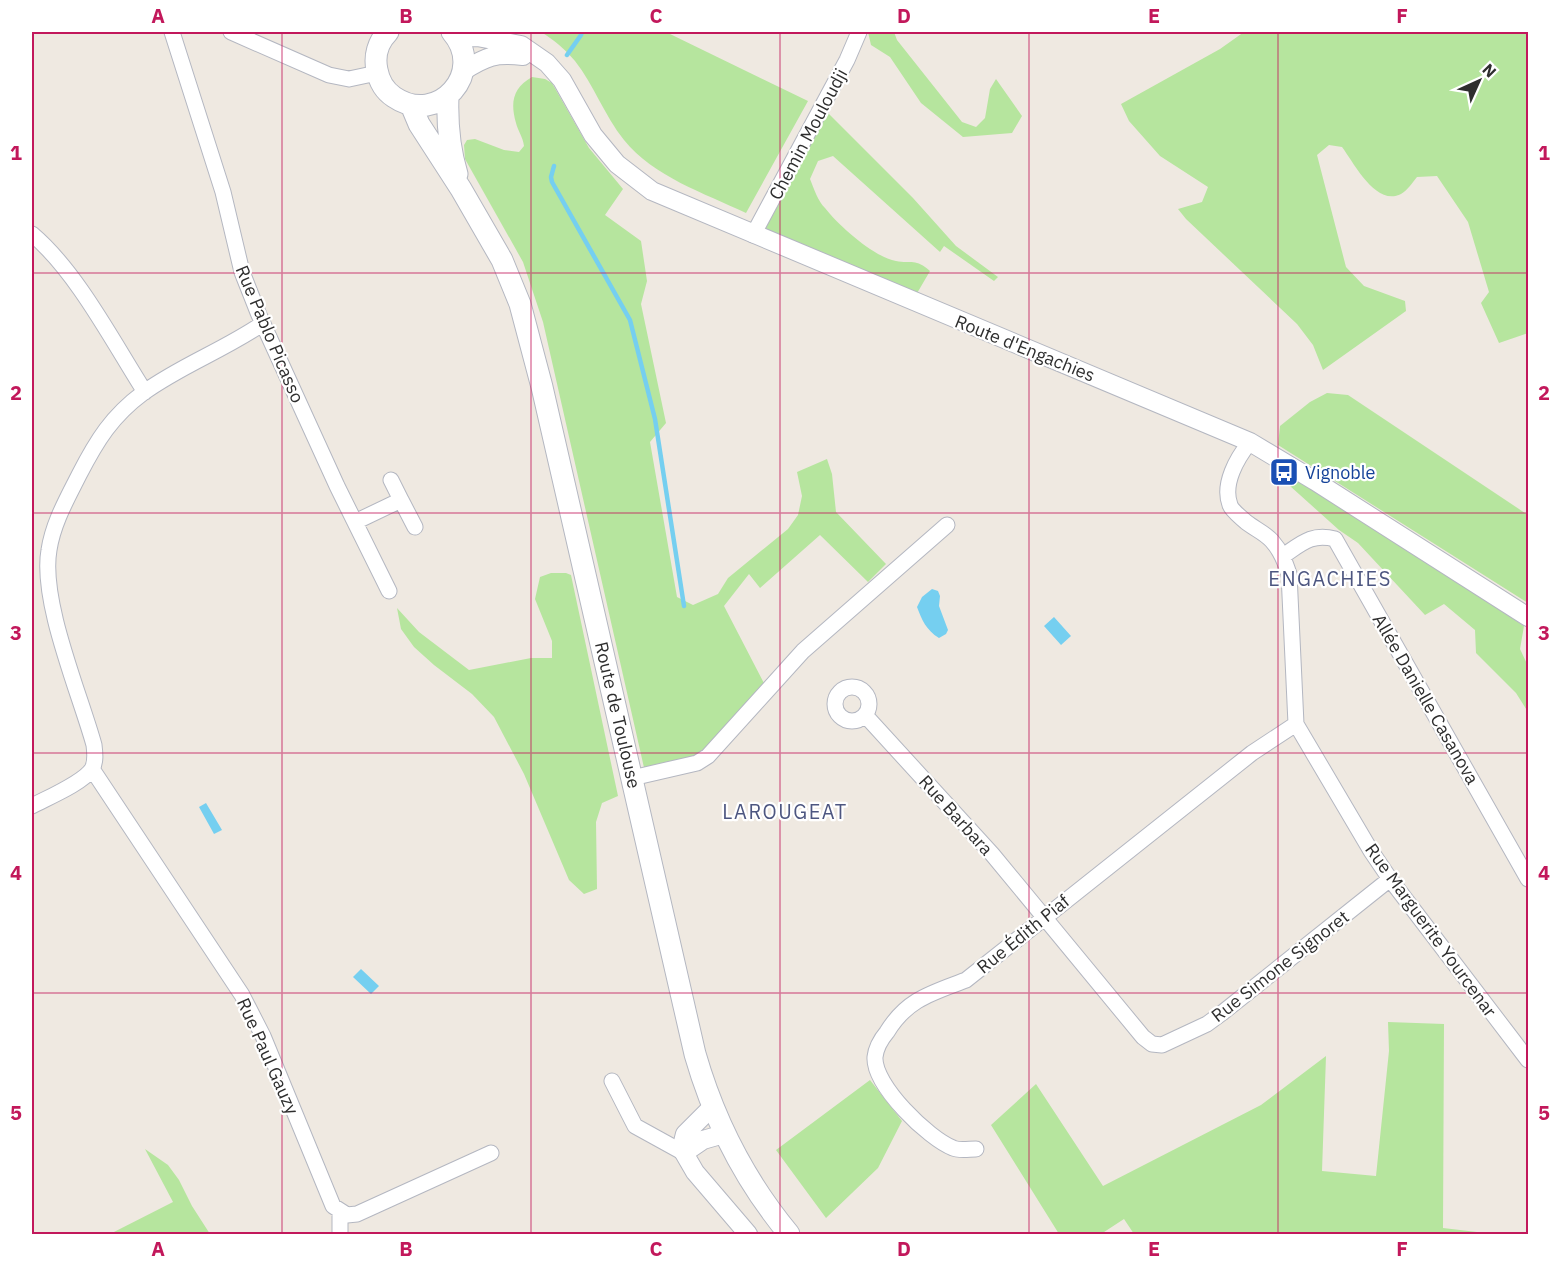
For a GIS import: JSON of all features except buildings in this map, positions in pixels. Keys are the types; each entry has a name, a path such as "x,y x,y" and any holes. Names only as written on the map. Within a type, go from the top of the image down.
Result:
{"main road":[{"path":"383,33 377,48 377,73 390,94 411,105 437,102 448,96 458,85 463,71 462,49 455,35"},
{"name":"Route de Toulouse","path":"448,96 447,122 451,154 461,189"},
{"name":"Route de Toulouse","path":"411,105 419,124 461,189 502,260 520,304 542,387 695,1054 712,1107 724,1134 748,1178 789,1234"}],"street":[{"name":"Rue Pablo Picasso","path":"172,32 223,192 242,272 262,324 389,591"},
{"path":"231,32 329,75 349,79 377,73"},
{"name":"Chemin Mouloudji","path":"753,235 848,60 859,32"},
{"name":"Route d'Engachies","path":"455,35 521,45 547,63 562,80 592,135 617,164 652,191 1250,442 1528,617"},
{"path":"463,71 486,57 502,54 523,56 547,63"},
{"path":"32,234 57,259 86,299 145,392"},
{"path":"32,806 81,779 92,769 94,762 94,745 58,629 50,595 48,553 56,521 102,433 115,417 145,392 262,324"},
{"name":"Rue Marguerite Yourcenar","path":"1250,442 1238,457 1232,474 1228,489 1230,507 1264,534 1283,556 1289,574 1296,724 1390,879 1528,1060"},
{"path":"391,480 414,527"},
{"path":"355,522 401,500"},
{"path":"632,778 697,763 708,756 804,651 947,525"},
{"name":"Allée Danielle Casanova","path":"1283,556 1317,536 1335,539 1528,879"},
{"name":"Rue Barbara","path":"865,715 992,854 1045,917"},
{"name":"Rue Édith Piaf","path":"976,1149 954,1149 923,1129 900,1106 878,1072 875,1057 895,1018 906,1007 928,995 966,980 1252,753 1296,724"},
{"name":"Rue Paul Gauzy","path":"92,769 242,995 263,1036 329,1200 340,1212"},
{"name":"Rue Simone Signoret","path":"1045,917 1143,1037 1152,1044 1162,1044 1207,1024 1390,879"},
{"path":"612,1082 634,1126 684,1153"},
{"path":"712,1107 685,1134 684,1153 695,1172 748,1234"},
{"path":"684,1153 703,1140 724,1134"},
{"path":"340,1234 340,1212 347,1215 357,1214 491,1153"}],"green space":[{"path":"541,32 670,32 808,101 746,213 680,183 636,153 617,130 575,61"},
{"path":"868,32 894,32 897,40 962,122 976,127 985,118 990,89 996,79 1022,116 1012,133 963,137 921,103 890,57 871,45"},
{"path":"1244,32 1528,32 1528,333 1499,343 1481,303 1489,292 1468,222 1437,176 1417,177 1401,194 1392,196 1383,194 1359,172 1342,147 1329,145 1317,155 1346,267 1364,286 1405,301 1406,311 1323,370 1313,345 1297,324 1178,209 1202,202 1208,187 1160,156 1129,121 1121,104 1220,49"},
{"path":"532,77 545,79 552,83 589,148 623,189 605,215 641,241 647,281 641,304 666,423 650,442 677,597 693,605 718,594 728,578 788,529 798,515 802,496 797,472 827,459 832,474 836,512 886,564 868,582 820,535 760,588 749,574 724,606 766,687 702,753 645,772 543,322 523,262 465,159 464,145 467,140 475,139 504,150 519,152 524,146 516,123 513,102 517,91"},
{"path":"826,111 913,198 956,246 998,277 994,281 944,246 940,252 833,156 818,161 810,179 820,202 848,232 878,254 896,261 917,263 930,271 916,295 763,229"},
{"path":"1327,393 1348,395 1528,515 1528,603 1278,445 1280,426 1310,402"},
{"path":"1303,479 1524,626 1520,649 1528,666 1528,712 1516,693 1476,653 1475,630 1444,604 1425,615 1358,543 1339,530 1290,486 1294,481"},
{"path":"551,573 571,575 618,796 602,803 596,822 597,889 584,894 569,880 524,774 494,717 472,694 414,647 401,629 397,608 419,632 469,670 531,658 552,658 552,641 535,599 540,577"},
{"path":"1388,1022 1444,1024 1443,1228 1494,1234 1134,1234 1124,1219 1101,1234 1059,1234 991,1125 1036,1084 1103,1186 1261,1105 1326,1056 1322,1171 1376,1176 1389,1051"},
{"path":"870,1080 902,1121 878,1168 826,1218 776,1150"},
{"path":"145,1149 168,1165 210,1234 137,1234 134,1232 110,1234 173,1202"}],"water":[{"path":"932,589 938,591 940,596 939,606 948,630 939,638 928,628 917,607 922,597"},
{"path":"1054,617 1071,636 1061,645 1044,626"},
{"path":"206,803 222,830 214,834 199,807"},
{"path":"361,969 379,986 371,994 353,977"}],"waterway":[{"path":"567,55 582,32"},
{"path":"554,166 552,182 630,320 655,419 684,606"}],"place":[{"name":"Vignoble","path":"1284,472"}],"district":[{"name":"ENGACHIES","path":"1330,578"},
{"name":"LAROUGEAT","path":"785,811"}]}
